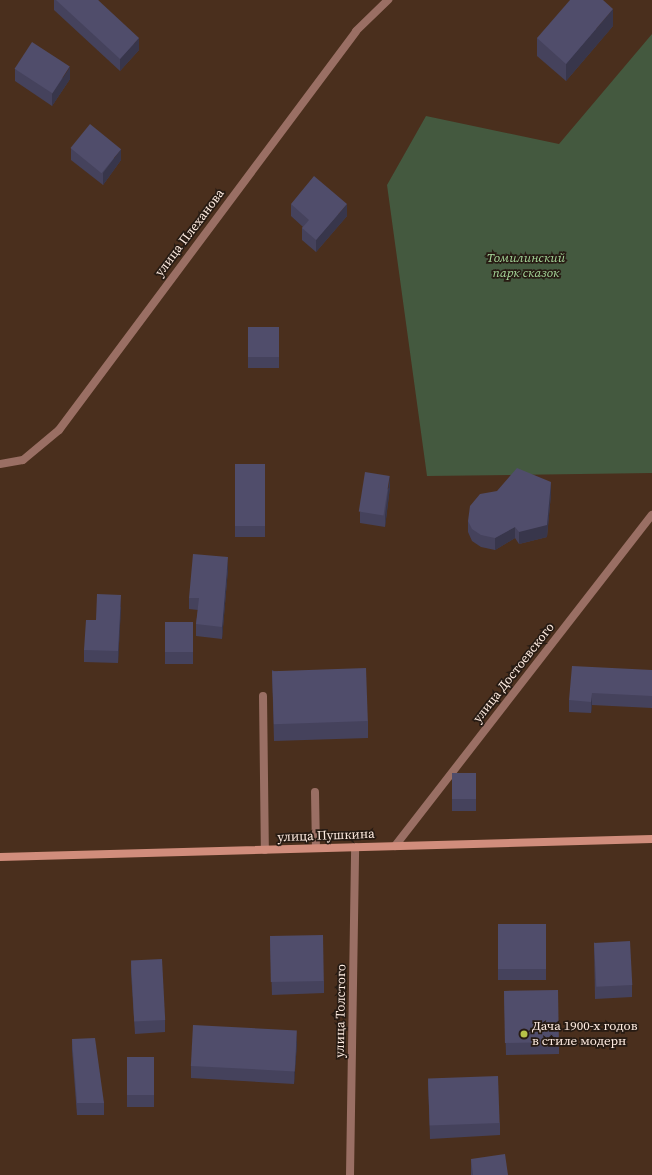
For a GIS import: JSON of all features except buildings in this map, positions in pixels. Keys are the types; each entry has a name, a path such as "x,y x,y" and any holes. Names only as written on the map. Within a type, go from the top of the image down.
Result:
{"main road":[{"name":"улица Пушкина","path":"0,857 652,838"}],"street":[{"name":"улица Плеханова","path":"0,464 23,460 59,430 356,31 388,0"},
{"name":"улица Достоевского","path":"395,846 652,516"},
{"path":"263,696 265,850"},
{"path":"315,792 316,848"},
{"name":"улица Толстого","path":"350,1175 355,847"}],"green space":[{"name":"Томилинский парк сказок","path":"652,34 652,473 427,476 387,185 426,116 559,144"}],"place":[{"name":"Дача 1900-х годов в стиле модерн","path":"524,1034"}]}
